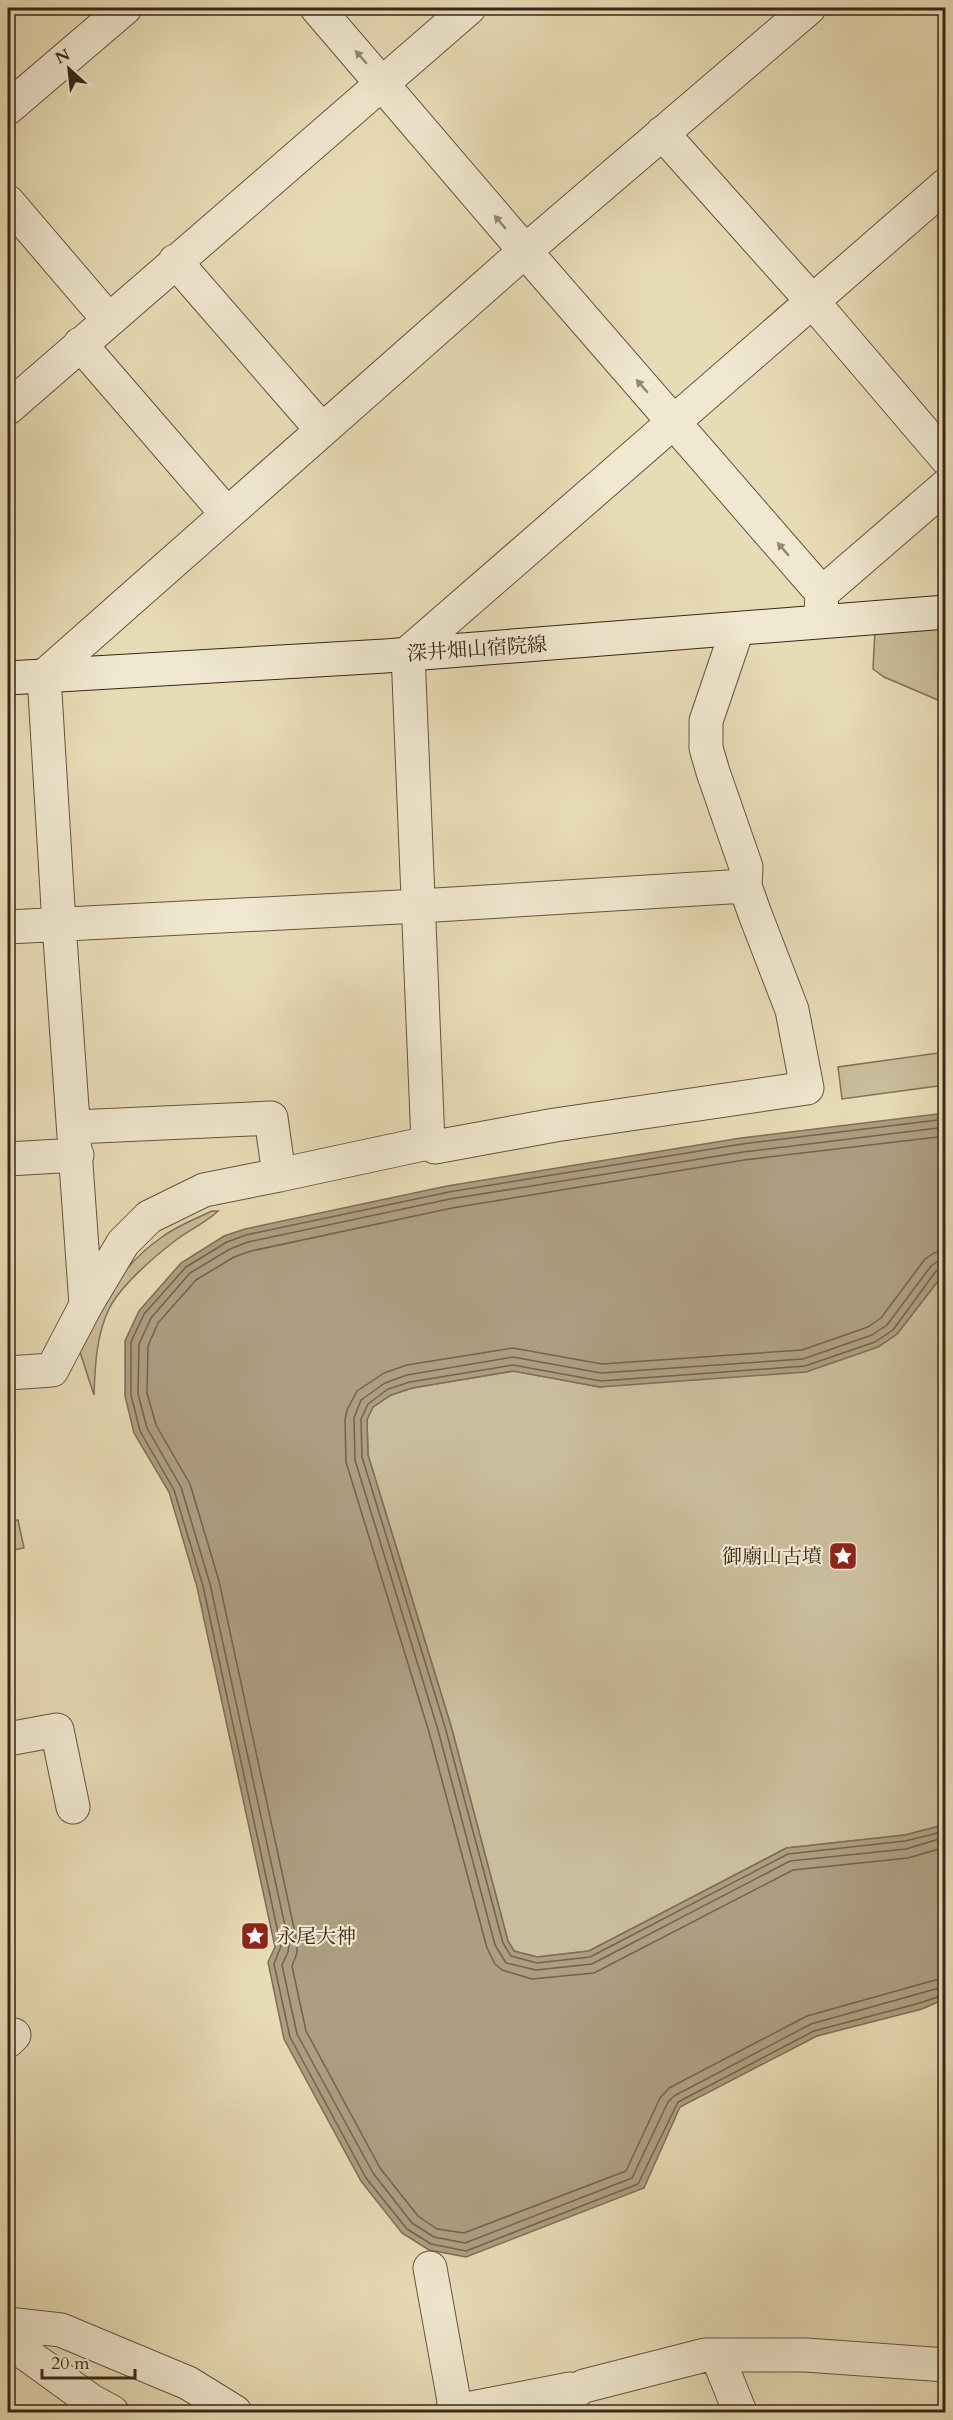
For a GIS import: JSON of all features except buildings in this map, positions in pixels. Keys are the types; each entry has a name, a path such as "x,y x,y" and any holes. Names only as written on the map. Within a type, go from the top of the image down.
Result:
{"street":[{"path":"8,108 125,8"},
{"path":"317,8 674,423 821,608 945,486"},
{"path":"8,408 469,8"},
{"path":"86,1305 76,1141 58,924 44,676 525,251 809,8"},
{"path":"662,133 812,301 945,458"},
{"path":"428,1143 408,653 945,185"},
{"path":"8,202 108,319"},
{"path":"175,261 322,430"},
{"path":"80,344 227,514"},
{"name":"深井畑山宿院線","path":"8,678 737,630 821,608 945,612"},
{"path":"8,1374 52,1370 86,1305 123,1243 149,1217 204,1190 428,1143 435,1147 555,1125 807,1088 792,1010 745,886 746,867 706,748 706,721 737,630"},
{"path":"8,927 419,906 745,886"},
{"path":"8,1159 76,1141 271,1118 279,1175"},
{"path":"8,1739 57,1730 73,1807"},
{"path":"430,2268 454,2412 584,2386 705,2355 806,2355 945,2365"},
{"path":"8,2324 61,2330 188,2384 235,2412"},
{"path":"8,2341 90,2400 112,2412"},
{"path":"717,2355 740,2412"},
{"path":"544,2412 584,2386"}],"shaded area":[{"path":"945,622 945,703 884,677 873,669 875,630"},
{"path":"945,1052 945,1085 842,1099 838,1067"},
{"path":"212,1211 218,1211 158,1254 129,1281 114,1300 105,1319 99,1341 94,1395 76,1340 114,1284 148,1247 168,1233"},
{"path":"945,1272 945,1821 936,1827 905,1835 786,1848 589,1951 537,1957 514,1951 508,1941 451,1726 368,1455 367,1419 373,1407 391,1395 412,1388 514,1371 600,1387 878,1347 897,1334"},
{"path":"18,1520 24,1548 8,1551 8,1522"}],"water":[{"path":"945,1113 945,1272 897,1334 878,1347 806,1372 600,1387 513,1371 412,1388 391,1395 373,1407 367,1420 368,1455 451,1726 508,1941 514,1951 537,1957 589,1951 787,1848 905,1835 936,1827 945,1821 945,1999 922,2009 817,2036 680,2107 644,2188 466,2257 429,2250 402,2233 361,2181 284,2039 268,1962 275,1947 197,1587 169,1492 134,1433 125,1396 125,1341 139,1311 181,1263 224,1236 245,1229 447,1186 741,1138"}],"place":[{"name":"御廟山古墳","path":"843,1556"},
{"name":"永尾大神","path":"255,1936"}]}
